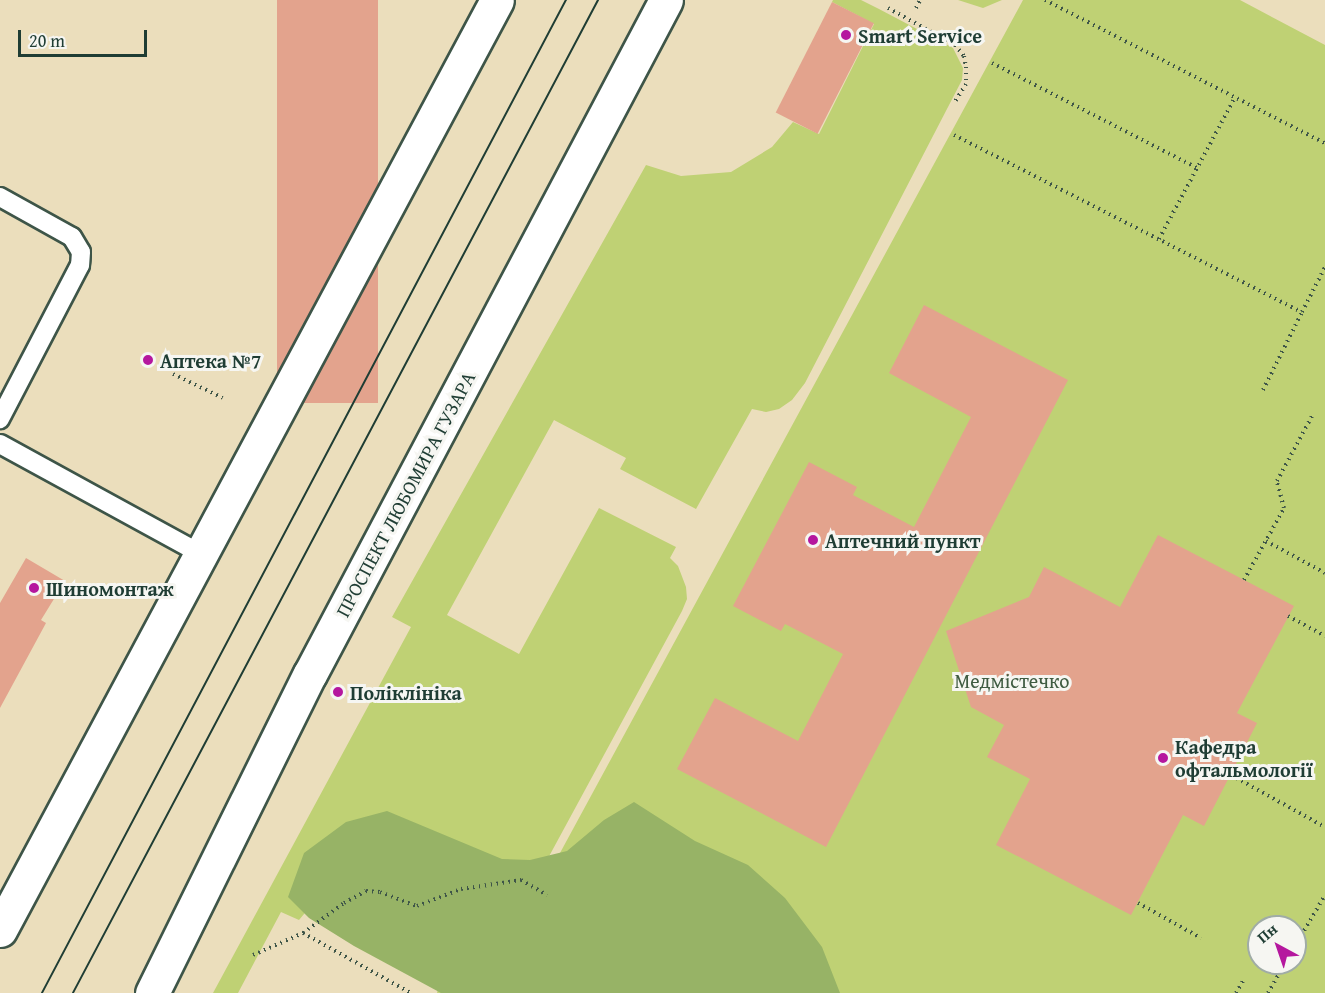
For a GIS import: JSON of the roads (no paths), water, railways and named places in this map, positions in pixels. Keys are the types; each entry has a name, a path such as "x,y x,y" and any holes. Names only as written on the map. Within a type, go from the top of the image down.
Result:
{"main road":[{"path":"0,930 497,0"},
{"name":"ПРОСПЕКТ ЛЮБОМИРА ГУЗАРА","path":"152,993 310,674 666,0"}],"lane":[{"path":"0,197 72,237 81,252 80,265 0,419"},
{"path":"0,444 201,554"}],"tram line":[{"path":"42,993 566,0"},
{"path":"73,993 598,0"}],"place":[{"name":"Smart Service","path":"846,35"},
{"name":"Аптека №7","path":"148,360"},
{"name":"Аптечний пункт","path":"813,540"},
{"name":"Шиномонтаж","path":"34,588"},
{"name":"Поліклініка","path":"338,692"},
{"name":"Кафедра офтальмології","path":"1163,758"}],"park label":[{"name":"Медмістечко","path":"1012,680"}]}
